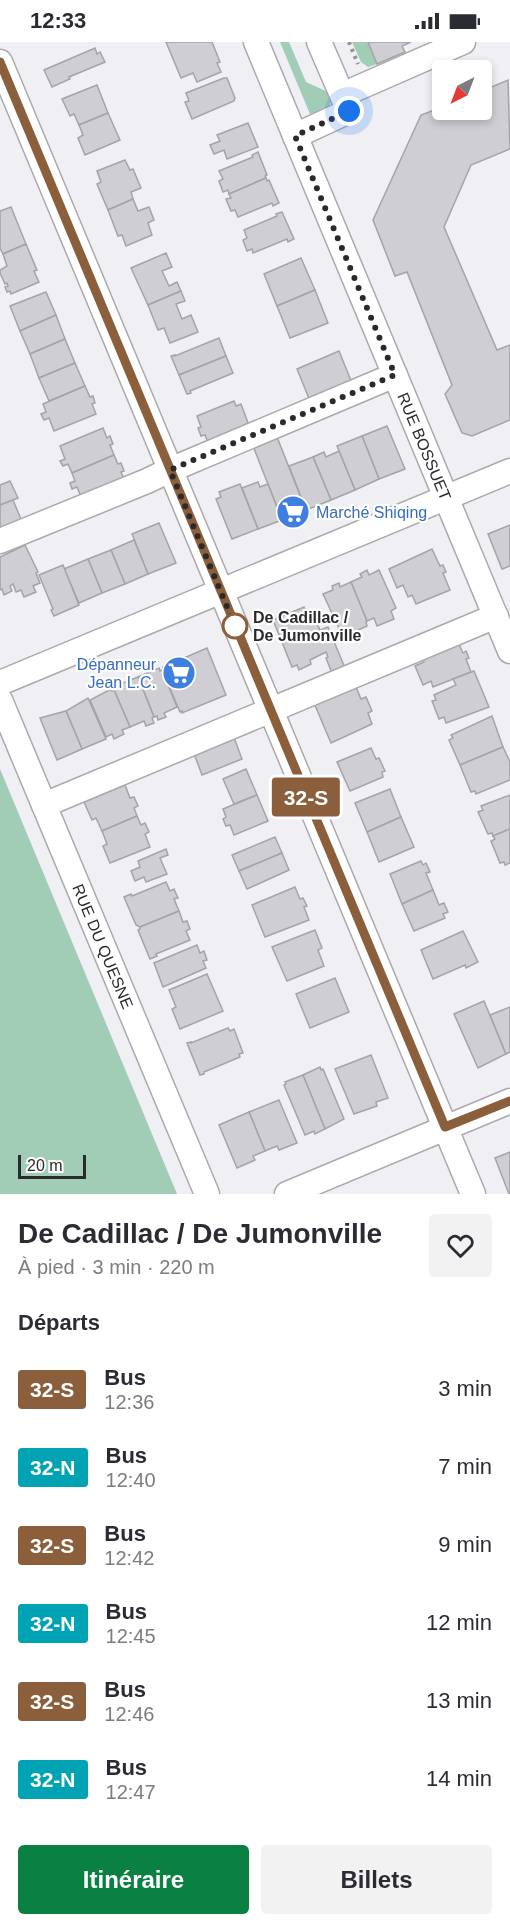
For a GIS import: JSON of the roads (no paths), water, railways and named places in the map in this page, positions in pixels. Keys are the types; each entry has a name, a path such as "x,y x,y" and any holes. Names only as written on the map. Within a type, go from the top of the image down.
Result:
{"street":[{"name":"RUE BOSSUET","path":"256,42 446,497 500,609 510,651"},
{"path":"295,136 349,111 319,42"},
{"path":"342,94 463,42"},
{"path":"0,62 473,1194"},
{"path":"0,541 395,375"},
{"path":"0,683 510,471"},
{"path":"44,805 270,711 500,609"},
{"name":"RUE DU QUESNE","path":"0,700 207,1194"},
{"path":"287,1194 510,1101"}],"place":[{"name":"Marché Shiqing","path":"293,512"},
{"name":"De Cadillac / De Jumonville","path":"235,626"},
{"name":"Dépanneur Jean L.C.","path":"179,673"}]}
